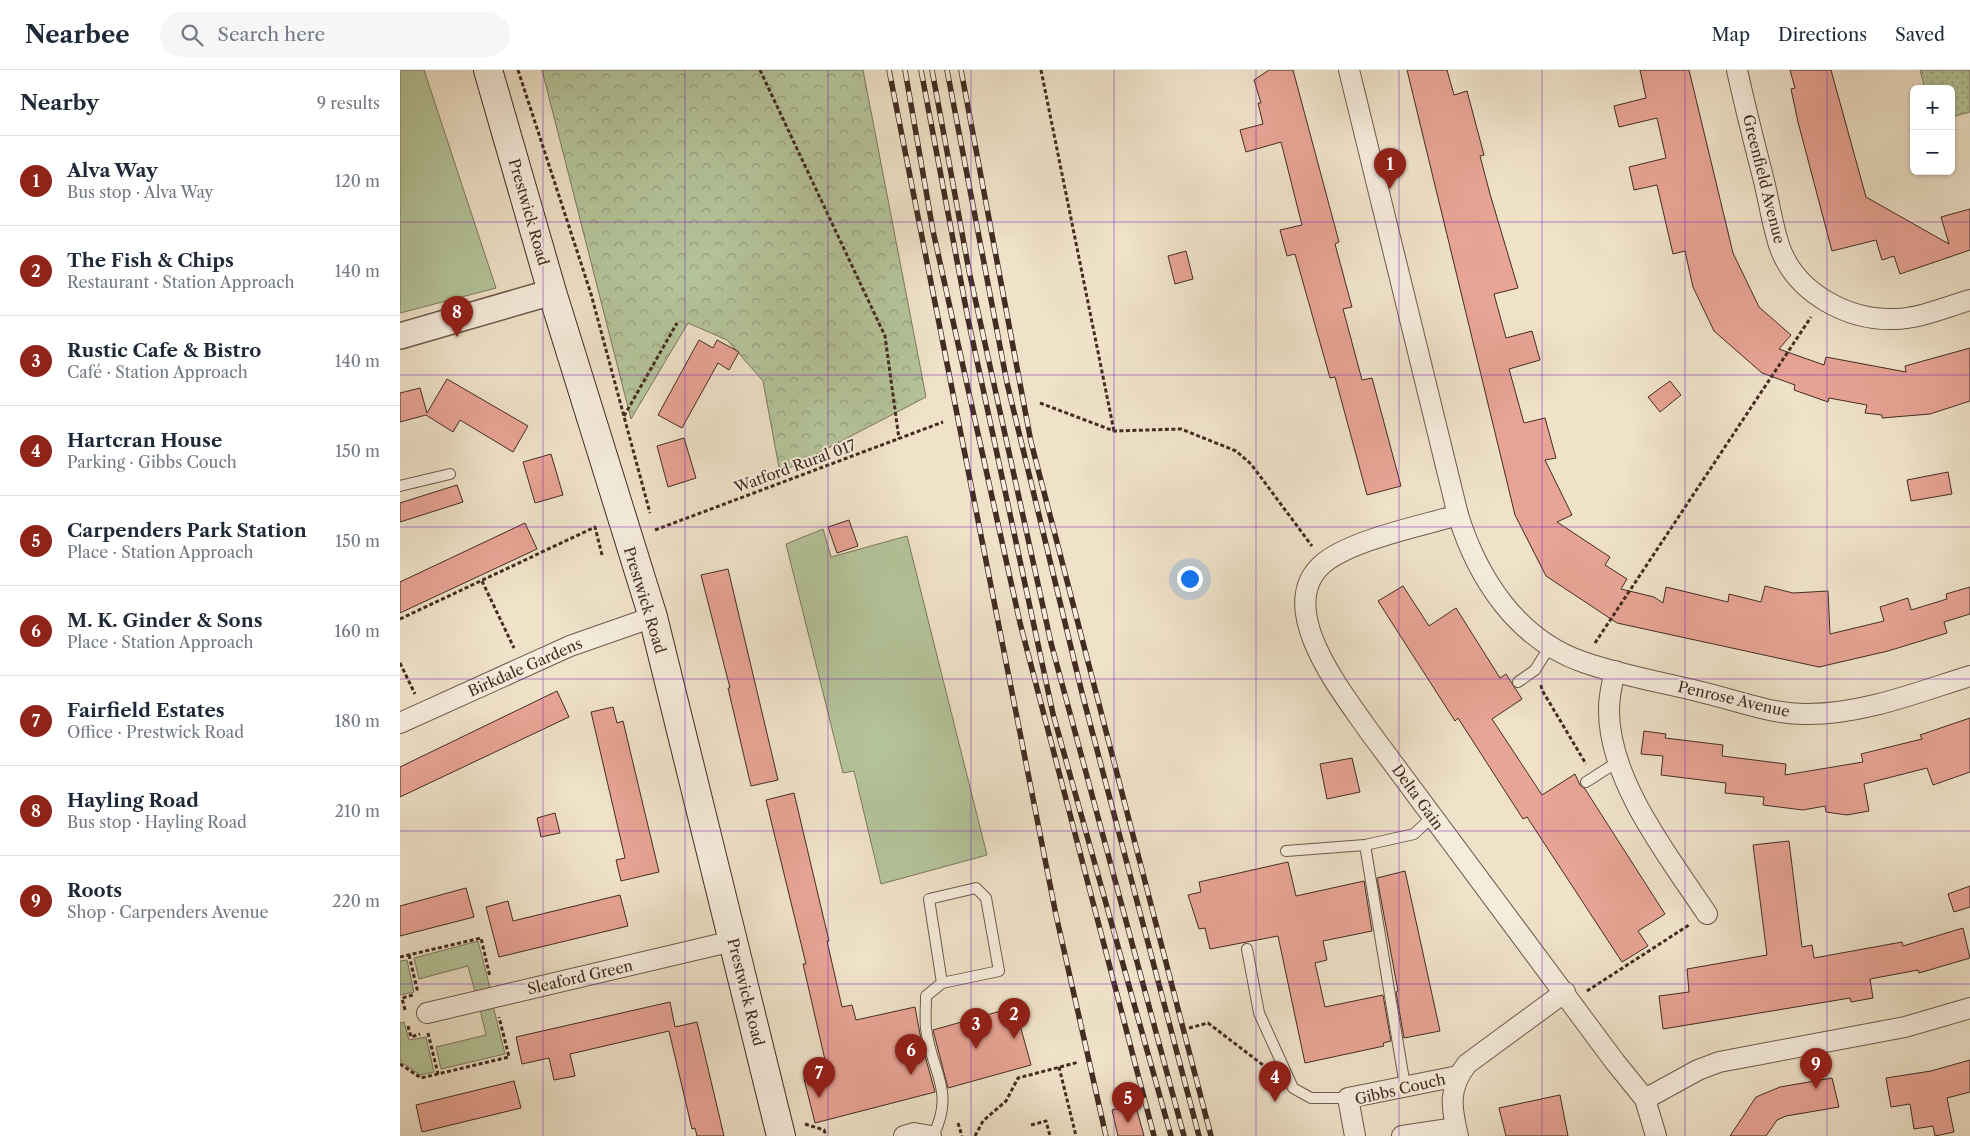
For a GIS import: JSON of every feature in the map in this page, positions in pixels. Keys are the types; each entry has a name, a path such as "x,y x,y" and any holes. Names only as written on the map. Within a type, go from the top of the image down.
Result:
{"main road":[{"name":"Prestwick Road","path":"488,70 552,292 652,617 781,1136"}],"street":[{"name":"Penrose Avenue","path":"1349,70 1458,515 1476,565 1502,604 1550,646 1583,662 1778,711 1809,714 1857,709 1970,676"},
{"name":"Greenfield Avenue","path":"1737,70 1780,248 1801,280 1822,299 1838,308 1857,314 1896,319 1917,316 1970,300"},
{"path":"400,336 552,292"},
{"name":"Delta Gain","path":"1458,515 1345,550 1324,563 1314,574 1305,598 1306,618 1312,638 1335,681 1432,817 1615,1062 1645,1099 1656,1136"},
{"name":"Birkdale Gardens","path":"400,723 570,646 652,617"},
{"path":"1615,671 1609,710 1612,766 1707,914"},
{"name":"Sleaford Green","path":"427,1012 733,941"},
{"name":"Gibbs Couch","path":"1402,1136 1457,1132 1452,1093 1458,1076 1467,1064 1568,997"},
{"path":"1645,1099 1698,1070 1719,1062 1905,1027 1970,1008"},
{"name":"Gibbs Couch","path":"1355,1136 1348,1098 1458,1076"},
{"path":"904,1136 914,1133 932,1136"}],"lane":[{"path":"400,486 450,474"},
{"path":"1518,682 1535,670 1550,646"},
{"path":"1586,782 1612,766"},
{"path":"1286,851 1366,845 1414,834 1432,817"},
{"path":"1366,845 1406,1086"},
{"path":"932,1136 941,1119 944,1098 926,1028 926,996 942,983 999,971 986,898 976,888 929,899 942,983"},
{"path":"1247,950 1259,1013 1294,1088 1311,1098 1348,1098"}],"path":[{"path":"518,70 590,294 650,514"},
{"path":"760,70 885,336 899,439"},
{"path":"1041,70 1114,431"},
{"path":"1583,662 1822,299"},
{"path":"624,416 678,324"},
{"path":"1040,403 1114,431 1180,429 1236,451 1251,464 1324,563"},
{"name":"Watford Rural 017","path":"654,530 943,422"},
{"path":"400,620 594,527 602,555"},
{"path":"482,581 524,667"},
{"path":"400,663 424,712"},
{"path":"1538,665 1542,690 1586,764 1612,766"},
{"path":"1568,997 1707,914"},
{"path":"1189,1028 1208,1023 1294,1088"},
{"path":"975,1136 983,1121 1006,1101 1018,1078 1079,1062"},
{"path":"1059,1067 1076,1136"},
{"path":"1031,1125 1046,1121 1050,1136"}],"green space":[{"path":"400,70 424,70 496,288 400,313"},
{"path":"542,70 863,70 926,397 780,473 763,381 727,340 688,323 631,419"},
{"path":"1920,70 1970,70 1970,112 1955,116 1955,85 1924,85"},
{"path":"823,529 831,557 907,536 987,855 881,884 854,771 843,773 786,544"},
{"path":"478,941 490,988 475,992 468,966 419,979 414,958"},
{"path":"407,960 414,992 400,995 400,961"},
{"path":"493,1006 505,1054 441,1069 436,1047 486,1035 480,1009"},
{"path":"404,1022 409,1040 426,1037 434,1072 420,1075 400,1061 400,1023"}],"building":[{"path":"1269,70 1293,70 1339,242 1335,244 1352,307 1343,309 1362,380 1372,378 1401,486 1367,495 1335,377 1330,378 1295,254 1287,256 1280,230 1302,225 1281,142 1246,152 1240,130 1263,124 1258,103 1261,103 1254,80"},
{"path":"1407,70 1447,70 1454,95 1467,91 1484,155 1480,156 1518,288 1494,294 1506,338 1532,331 1540,360 1509,369 1524,423 1545,418 1556,458 1545,460 1572,515 1557,522 1610,557 1605,565 1627,579 1621,589 1654,597 1663,603 1666,587 1728,602 1729,594 1761,602 1765,586 1793,593 1828,591 1830,634 1884,621 1880,607 1908,598 1911,610 1947,599 1946,594 1970,587 1970,614 1944,622 1947,633 1888,651 1819,667 1617,623 1546,576 1515,515"},
{"path":"1640,70 1689,70 1733,253 1759,307 1791,335 1779,349 1824,365 1826,357 1906,372 1905,366 1970,348 1970,401 1930,414 1882,418 1882,415 1865,413 1867,405 1829,398 1828,402 1794,390 1795,385 1762,373 1714,331 1693,287 1685,251 1673,254 1657,185 1634,190 1629,167 1666,158 1657,118 1619,127 1614,106 1646,98"},
{"path":"1790,70 1831,70 1866,197 1949,244 1941,217 1970,209 1970,250 1900,274 1894,256 1882,260 1876,240 1832,251 1798,122 1791,89 1795,88"},
{"path":"1186,251 1193,279 1175,284 1168,256"},
{"path":"699,340 713,348 717,340 739,352 729,370 718,363 682,428 658,415"},
{"path":"447,379 528,426 513,452 460,420 453,432 426,415 400,422 400,393 420,388 427,413"},
{"path":"1670,381 1681,395 1660,412 1648,397"},
{"path":"684,438 696,478 668,487 657,446"},
{"path":"551,454 563,495 535,503 523,462"},
{"path":"1948,472 1952,494 1911,501 1907,480"},
{"path":"457,485 463,502 400,522 400,503"},
{"path":"849,520 858,546 837,553 828,527"},
{"path":"525,523 537,549 400,613 400,582"},
{"path":"728,569 778,780 751,786 728,688 730,688 701,575"},
{"path":"1403,586 1429,626 1456,608 1500,678 1506,674 1522,699 1492,719 1542,795 1575,774 1580,785 1585,789 1665,914 1638,931 1648,946 1622,962 1527,817 1523,819 1458,718 1455,721 1378,601"},
{"path":"557,691 569,717 400,797 400,767"},
{"path":"613,707 617,723 623,721 659,872 621,881 616,860 625,858 591,712"},
{"path":"1970,718 1970,772 1933,785 1927,768 1864,784 1869,811 1847,815 1826,812 1825,806 1803,810 1763,805 1764,797 1725,793 1726,783 1661,775 1663,756 1641,754 1644,731 1666,734 1665,738 1723,745 1722,756 1786,764 1785,775 1863,762 1861,754 1922,739 1920,735"},
{"path":"1352,758 1360,792 1327,799 1320,764"},
{"path":"794,793 829,941 827,941 842,1007 852,1005 856,1020 915,1007 922,1045 935,1092 815,1123 804,1079 828,1073 803,964 806,964 766,800"},
{"path":"555,813 560,833 541,837 537,818"},
{"path":"1789,841 1802,947 1812,945 1814,958 1902,942 1903,946 1963,928 1970,958 1919,973 1918,970 1870,979 1873,998 1851,1002 1850,998 1663,1029 1659,996 1689,992 1687,969 1767,955 1753,845"},
{"path":"1288,862 1296,896 1364,881 1372,931 1323,941 1327,960 1315,963 1325,1007 1383,995 1391,1041 1383,1043 1384,1046 1305,1063 1278,936 1210,949 1205,928 1199,929 1188,895 1201,892 1199,882"},
{"path":"1405,871 1440,1031 1404,1038 1396,992 1398,991 1377,878"},
{"path":"1970,886 1970,907 1954,912 1948,894"},
{"path":"466,888 474,917 400,936 400,906"},
{"path":"620,895 628,926 499,957 486,907 508,901 513,921"},
{"path":"670,1002 675,1027 697,1022 724,1136 697,1136 695,1128 692,1129 669,1031 570,1054 575,1076 554,1080 549,1058 522,1064 516,1037"},
{"path":"1015,1007 1031,1065 948,1088 933,1030"},
{"path":"1970,1060 1970,1092 1947,1098 1954,1132 1935,1136 1933,1126 1914,1129 1910,1104 1891,1107 1886,1078 1931,1071"},
{"path":"1832,1078 1839,1107 1786,1116 1777,1120 1766,1136 1730,1136 1756,1097 1780,1087"},
{"path":"514,1081 521,1108 422,1132 416,1105"},
{"path":"1560,1095 1568,1136 1506,1136 1499,1108"},
{"path":"1135,1103 1144,1136 1118,1136 1112,1110"}],"railway":[{"path":"889,70 1056,915 1106,1136"},
{"path":"905,70 933,231 1020,623 1154,1136"},
{"path":"921,70 968,319 1053,714 1171,1136"},
{"path":"932,70 969,271 1051,643 1184,1136"},
{"path":"947,70 1007,383 1082,693 1199,1136"},
{"path":"961,70 1031,442 1211,1136"}],"place":[{"name":"Alva Way","path":"1390,189"},
{"name":"Hayling Road","path":"457,337"},
{"name":"The Fish & Chips","path":"1014,1039"},
{"name":"Rustic Cafe & Bistro","path":"976,1049"},
{"name":"M. K. Ginder & Sons","path":"911,1075"},
{"name":"Roots","path":"1816,1089"},
{"name":"Fairfield Estates","path":"819,1098"},
{"name":"Hartcran House","path":"1275,1102"},
{"name":"Carpenders Park Station","path":"1128,1123"}]}
